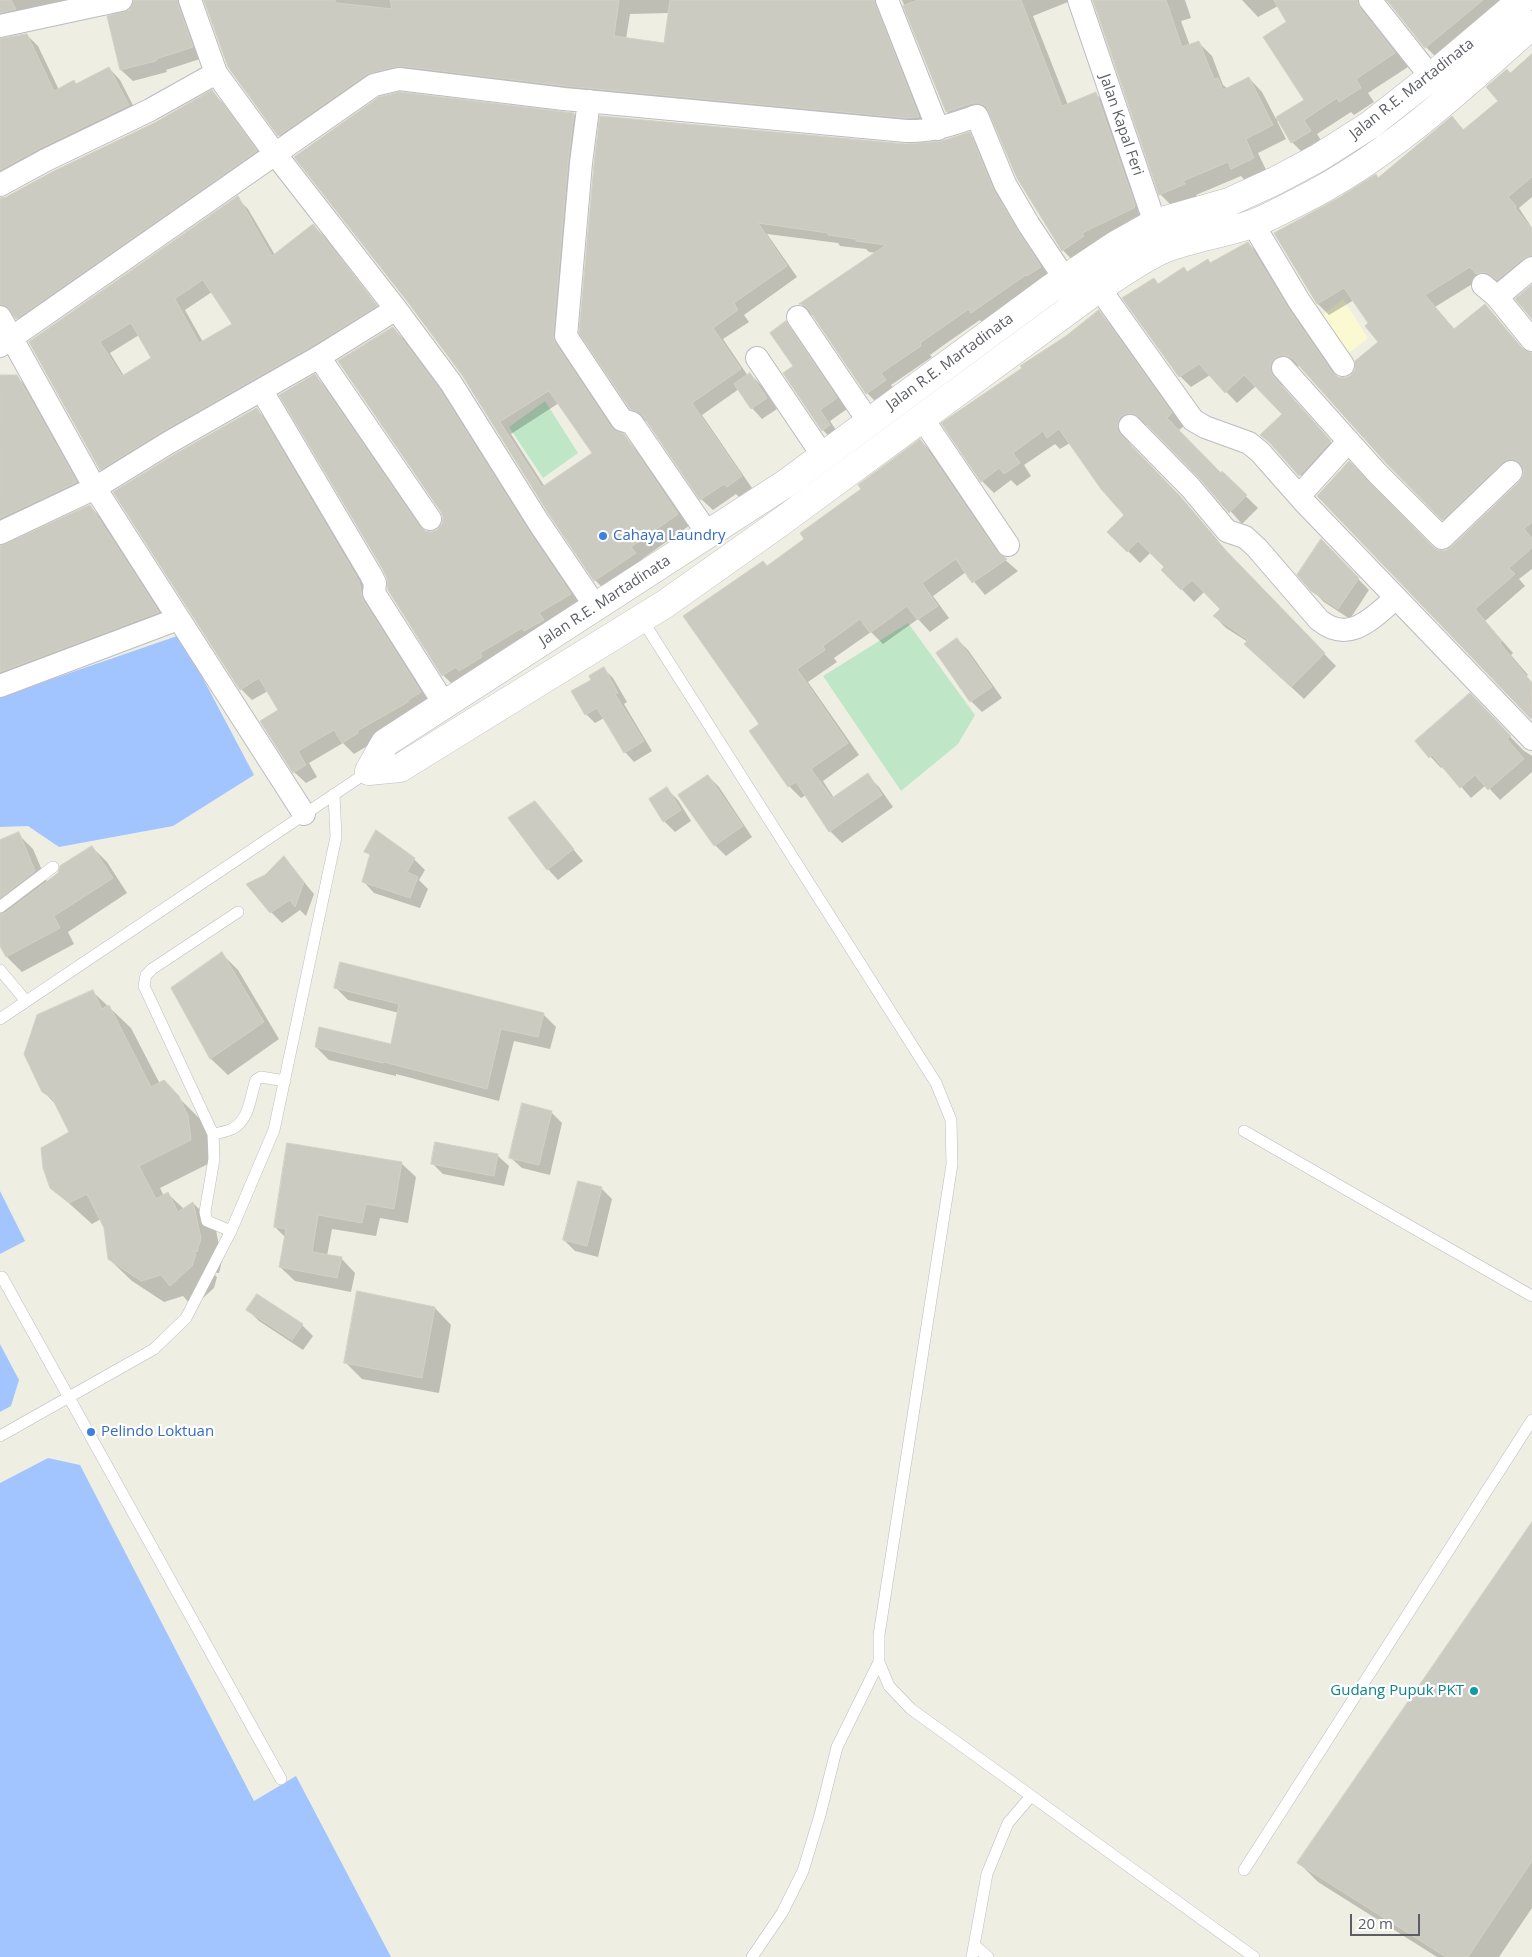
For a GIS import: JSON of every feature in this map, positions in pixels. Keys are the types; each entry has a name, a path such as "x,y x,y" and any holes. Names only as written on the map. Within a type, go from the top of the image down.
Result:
{"street":[{"path":"0,26 121,0"},
{"path":"190,0 216,74 276,156 396,309 451,383 539,523 596,607"},
{"path":"887,0 938,129"},
{"name":"Jalan Kapal Feri","path":"1079,0 1164,250"},
{"path":"1370,0 1431,77"},
{"name":"Jalan R.E. Martadinata","path":"385,742 785,484 1065,278 1116,245 1155,223 1229,202 1275,181 1318,158 1370,125 1431,77 1522,0"},
{"name":"Jalan R.E. Martadinata","path":"400,768 665,604 778,524 1099,288 1164,250 1253,224 1301,201 1343,177 1393,144 1455,93 1532,25"},
{"path":"0,185 46,160 150,110 216,74"},
{"path":"6,343 276,156 374,85 398,79 589,101 906,130 923,131 938,129 978,116 1005,184 1020,211 1065,278"},
{"path":"589,101 580,162 566,336 622,420 632,423 708,534"},
{"path":"1253,224 1299,301 1343,365"},
{"path":"1532,268 1490,291 1532,340"},
{"path":"1099,288 1193,420 1205,427 1249,443 1260,452 1299,496 1532,739"},
{"path":"0,533 96,488 210,418 262,391 320,357 396,309"},
{"path":"0,317 6,343 178,619 304,814"},
{"path":"798,317 869,422"},
{"path":"320,357 430,519"},
{"path":"757,358 823,456"},
{"path":"1283,368 1348,442 1442,538 1511,472"},
{"path":"262,391 376,583 374,593 445,704"},
{"path":"922,418 1008,545"},
{"path":"1130,426 1190,487 1227,531 1245,537 1258,548 1327,627 1349,630 1361,626 1396,598"},
{"path":"1299,496 1348,442"},
{"path":"645,575 665,604"},
{"path":"0,686 178,619"},
{"path":"369,771 400,768 385,742"},
{"path":"369,771 385,742"}],"lane":[{"path":"641,618 901,1026 936,1083 950,1120 952,1164 880,1635 879,1662 837,1748 820,1815 802,1871 782,1913 752,1957"},
{"path":"0,1019 369,771"},
{"path":"0,1436 154,1349 186,1318 231,1231 274,1130 336,837 334,794"},
{"path":"0,907 53,867"},
{"path":"231,1231 207,1221 205,1212 214,1159 213,1134 144,986 146,975 152,969 238,912"},
{"path":"0,970 26,1001"},
{"path":"213,1134 233,1128 244,1119 256,1080 261,1077 285,1081"},
{"path":"1244,1131 1532,1296"},
{"path":"2,1277 281,1779"},
{"path":"1244,1870 1532,1420"},
{"path":"879,1662 889,1686 910,1709 1254,1957"},
{"path":"988,1957 973,1951 987,1874 1008,1823 1032,1796"}],"green space":[{"path":"545,401 578,453 543,478 509,427"},
{"path":"908,623 975,715 958,744 901,791 823,676"}],"sand":[{"path":"1343,299 1368,338 1344,357 1319,318"}],"water":[{"path":"180,635 254,775 173,826 59,847 28,826 0,827 0,697"},
{"path":"0,1191 25,1241 0,1254"},
{"path":"0,1344 19,1380 11,1406 0,1412"},
{"path":"48,1458 80,1465 254,1801 296,1776 391,1957 0,1957 0,1483"}],"building":[{"path":"0,0 11,0 16,9 0,13"},
{"path":"134,0 177,0 193,47 156,59 156,61 120,70 107,16 129,10"},
{"path":"204,0 335,0 336,3 392,9 390,0 619,0 614,36 664,43 670,0 874,0 919,117 907,118 565,86 400,66 367,74 278,136 228,67"},
{"path":"918,0 1021,0 1062,106 1096,92 1135,205 1134,208 1082,233 1084,236 1062,251 1017,178 986,106 980,103 973,103 946,112 903,6"},
{"path":"1093,0 1166,0 1182,47 1199,41 1214,79 1218,78 1223,90 1249,77 1273,125 1246,139 1254,158 1231,169 1228,162 1183,181 1185,184 1159,195"},
{"path":"1274,0 1357,0 1360,8 1395,53 1356,79 1361,88 1339,102 1337,98 1304,120 1311,131 1291,143 1276,117 1304,100 1263,37 1286,22"},
{"path":"1387,0 1483,0 1425,48"},
{"path":"27,34 54,91 74,80 76,84 109,67 129,105 40,148 0,170 0,39"},
{"path":"1532,54 1532,177 1508,197 1532,229 1532,255 1524,258 1497,280 1486,272 1476,274 1470,267 1425,295 1454,329 1485,304 1522,348 1532,353 1532,522 1524,529 1532,538 1532,548 1509,568 1515,574 1475,609 1502,641 1500,643 1532,683 1531,719 1317,496 1349,461 1433,547 1445,551 1520,481 1524,469 1520,463 1514,459 1508,459 1502,463 1442,520 1387,464 1293,359 1281,355 1271,363 1270,370 1273,376 1331,441 1299,476 1270,443 1260,435 1282,414 1244,375 1225,393 1199,364 1179,377 1122,298 1154,278 1158,284 1184,267 1187,272 1208,259 1210,263 1248,242 1288,308 1332,372 1338,377 1345,378 1350,376 1355,370 1355,361 1378,342 1365,326 1368,323 1344,288 1317,304 1274,233 1340,197 1376,174 1378,178 1452,116 1463,130 1498,101 1486,87 1507,69 1510,73"},
{"path":"212,90 257,151 16,319 7,306 0,304 0,198 6,197 52,172 156,122"},
{"path":"400,92 574,113 553,335 555,343 611,427 624,434 678,514 631,547 636,553 594,581 550,516 462,375 407,301 294,157 379,97","holes":["549,391 592,453 542,487 500,422"]},
{"path":"600,116 906,144 942,141 970,132 994,191 1041,267 1026,275 971,313 969,309 920,343 921,346 881,373 886,380 866,394 809,310 804,305 799,304 886,245 856,241 856,239 828,235 828,233 758,223 787,266 734,303 738,310 713,328 741,369 692,403 742,476 727,487 724,484 700,500 643,416 630,409 579,333"},
{"path":"238,196 272,256 313,224 377,306 312,346 161,432 100,470 29,342","holes":["203,280 232,324 199,343 175,299","131,323 151,358 122,376 100,342"]},
{"path":"1532,285 1532,319 1515,299"},
{"path":"1099,310 1172,413 1167,418 1221,473 1222,471 1247,495 1229,513 1199,478 1139,417 1127,413 1120,417 1117,429 1121,435 1180,496 1212,536 1325,653 1291,687 1244,644 1248,640 1213,616 1220,609 1192,580 1181,590 1161,570 1164,567 1138,541 1127,552 1107,532 1124,515 1101,489 1059,429 1047,438 1043,431 1013,453 1020,463 1004,474 999,468 981,482 941,423 1022,368 1020,366 1066,336"},
{"path":"786,321 837,398 820,410 830,425 822,431 783,373 793,366 770,333"},
{"path":"393,327 440,390 528,530 571,594 539,613 544,620 524,631 522,628 480,653 482,657 459,671 456,667 442,676 388,590 387,578 382,568 279,395 315,374 419,526 425,531 437,530 442,524 441,512 338,361"},
{"path":"750,373 767,398 751,409 734,384"},
{"path":"0,375 17,375 77,482 0,518"},
{"path":"257,408 359,581 363,600 421,692 408,700 408,702 357,731 358,733 342,743 334,730 298,751 306,765 293,773 260,721 278,710 259,678 240,690 113,492 175,454"},
{"path":"920,439 997,552 1007,559 972,583 956,559 922,583 938,606 917,620 907,606 870,633 860,619 823,646 825,650 797,669 848,743 811,769 832,798 868,773 882,795 829,832 796,782 788,787 749,731 759,724 683,616 763,561 767,566 804,539 800,533 861,489 858,485"},
{"path":"90,505 159,612 0,672 0,546"},
{"path":"1321,539 1359,578 1338,609 1311,591 1297,575"},
{"path":"957,638 992,687 970,702 936,653"},
{"path":"604,667 618,693 615,694 644,741 624,753 597,708 585,715 571,691 591,680 589,676"},
{"path":"1470,693 1511,736 1507,739 1524,759 1488,790 1475,775 1460,788 1432,755 1429,758 1415,741"},
{"path":"708,775 743,826 714,846 678,795"},
{"path":"667,787 681,810 663,822 649,799"},
{"path":"535,801 574,849 547,870 508,818"},
{"path":"376,830 415,858 407,872 418,877 410,898 362,882 370,854 364,852"},
{"path":"19,832 35,871 0,898 0,840"},
{"path":"92,846 113,878 54,916 60,928 6,957 0,946 0,914 5,913 58,873 60,866"},
{"path":"284,856 304,882 295,907 290,900 270,913 246,884 265,875"},
{"path":"222,952 264,1022 210,1059 171,988"},
{"path":"340,962 544,1013 538,1037 501,1029 487,1089 384,1062 315,1047 319,1027 391,1044 399,1004 334,988"},
{"path":"93,990 102,1009 109,1005 151,1087 164,1080 179,1096 188,1116 191,1140 139,1166 156,1199 168,1192 178,1212 193,1202 201,1238 197,1252 191,1250 196,1254 192,1266 170,1286 161,1275 141,1281 108,1259 104,1228 87,1194 69,1203 50,1188 43,1168 41,1148 69,1132 52,1098 42,1092 24,1054 37,1015"},
{"path":"522,1103 552,1111 539,1165 509,1158"},
{"path":"435,1142 498,1154 494,1176 431,1164"},
{"path":"287,1143 402,1162 394,1209 366,1204 362,1223 318,1215 312,1252 342,1257 337,1278 279,1267 286,1229 274,1227"},
{"path":"578,1181 602,1187 587,1246 563,1240"},
{"path":"357,1291 435,1307 422,1378 344,1363"},
{"path":"257,1294 303,1324 292,1340 246,1310"},
{"name":"Gudang Pupuk PKT","path":"1532,1522 1532,1861 1468,1957 1446,1957 1297,1863"}],"place":[{"name":"Cahaya Laundry","path":"603,536"},
{"name":"Pelindo Loktuan","path":"91,1432"},
{"name":"Gudang Pupuk PKT","path":"1474,1691"}]}
